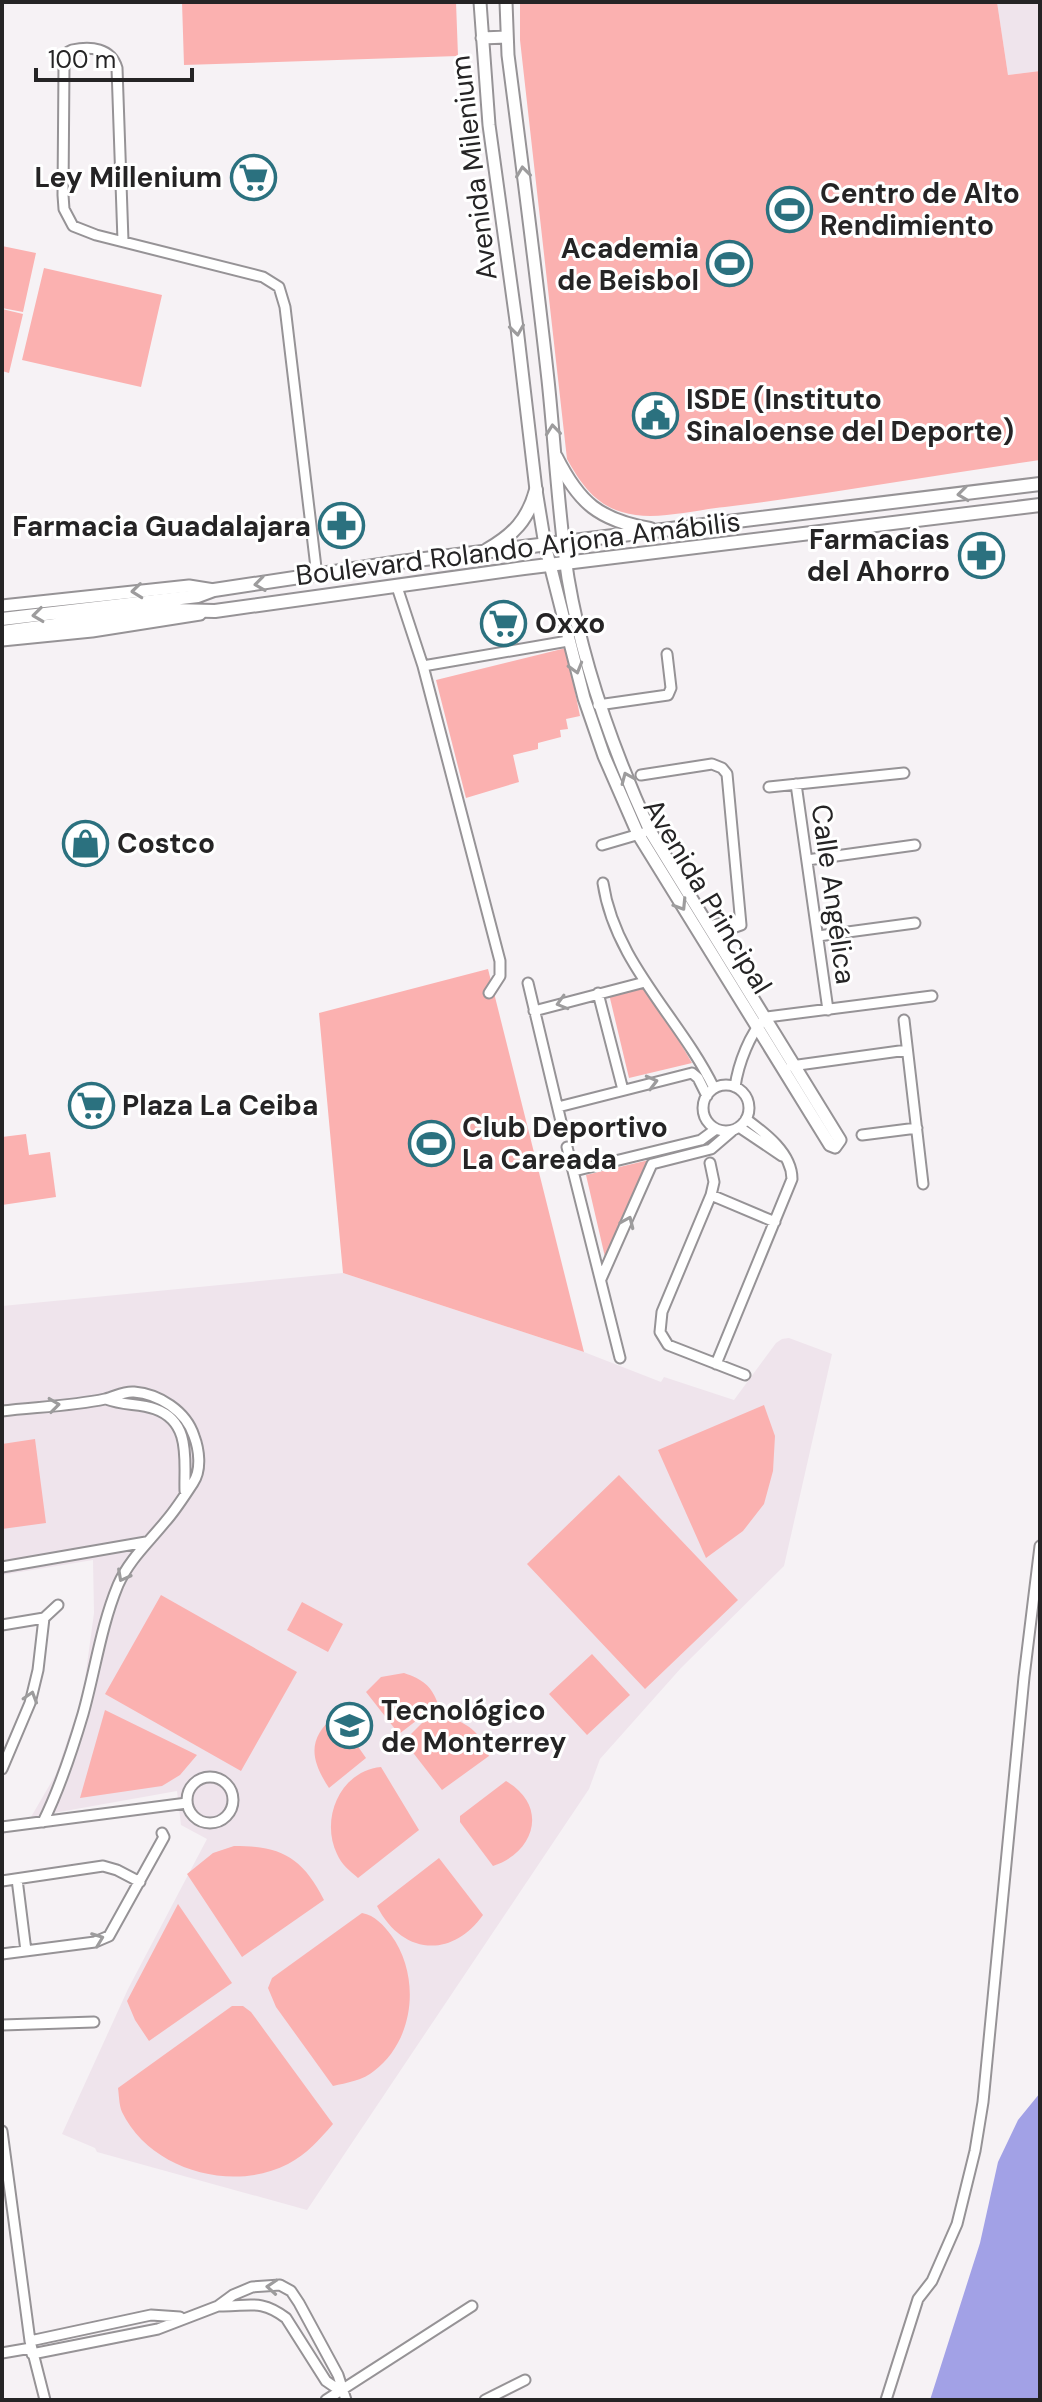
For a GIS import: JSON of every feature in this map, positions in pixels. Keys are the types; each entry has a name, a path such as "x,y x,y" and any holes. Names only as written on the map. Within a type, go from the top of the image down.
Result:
{"main road":[{"path":"556,457 574,490 599,513 627,525 665,532"},
{"name":"Boulevard Rolando Arjona Amábilis","path":"214,590 482,552 1040,484"},
{"path":"482,552 521,525 536,490"},
{"name":"Boulevard Rolando Arjona Amábilis","path":"215,611 551,565 1040,505"},
{"path":"2,632 170,604 214,590"},
{"path":"2,619 170,604 215,611"}],"street":[{"name":"Avenida Milenium","path":"480,2 489,125 536,490 551,565"},
{"name":"Avenida Milenium","path":"506,2 506,37 567,564"},
{"path":"482,38 506,37"},
{"path":"123,241 117,68 115,61 99,49 72,50 64,65 64,209 73,226 85,232 263,277 279,287 285,307 317,576"},
{"name":"Avenida Principal","path":"567,564 580,636 598,705 625,776 650,831 767,1017 789,1067"},
{"name":"Avenida Principal","path":"551,565 568,641 595,731 638,834 757,1025 789,1067 833,1139"},
{"name":"Boulevard Rolando Arjona Amábilis","path":"2,606 189,586 214,590"},
{"path":"397,587 423,666 500,961 500,976 489,993"},
{"name":"Boulevard Rolando Arjona Amábilis","path":"2,640 92,631 215,611"},
{"path":"423,666 568,641"},
{"path":"598,705 668,695 671,688 667,654"},
{"path":"641,775 712,764 725,770 739,923 712,930"},
{"path":"769,787 904,773"},
{"name":"Calle Angélica","path":"796,784 828,1010"},
{"path":"602,845 650,831"},
{"path":"807,860 915,845"},
{"path":"603,883 608,910 619,938 710,1092"},
{"path":"818,936 915,923"},
{"path":"534,1011 645,982"},
{"path":"528,983 563,1130"},
{"path":"598,993 623,1090"},
{"path":"735,1087 736,1077 757,1025 767,1017 932,996"},
{"path":"904,1020 923,1184"},
{"path":"789,1067 907,1050"},
{"path":"558,1107 696,1069"},
{"path":"574,1171 711,1149 746,1119 746,1098 735,1087 727,1086 710,1092 703,1103 705,1118 716,1129"},
{"path":"716,1364 792,1179 791,1165 776,1143 746,1119"},
{"path":"862,1135 917,1128"},
{"path":"601,1279 651,1159 701,1140 716,1129 736,1129 785,1158"},
{"path":"567,1147 620,1358"},
{"path":"710,1163 714,1182 711,1195 662,1312 660,1332 668,1345 745,1375"},
{"path":"711,1195 775,1222"},
{"path":"2,1411 106,1399 123,1405 157,1409 175,1423 185,1444 187,1462 185,1491 175,1510 127,1567 114,1595 83,1714 43,1822"},
{"path":"2,1567 146,1542"},
{"path":"886,2400 918,2299 932,2281 957,2224 975,2151 983,2102 1040,1546"},
{"path":"2,1625 44,1618 58,1605"},
{"path":"2,1769 30,1703 38,1670 44,1618"},
{"path":"207,1777 223,1781 232,1793 231,1809 227,1816 212,1824 190,1814 187,1803 188,1791 193,1784 207,1777"},
{"path":"2,1827 187,1803"},
{"path":"2,1954 95,1942 109,1936 164,1837 162,1833"},
{"path":"2,1881 103,1866 140,1882"},
{"path":"17,1879 26,1951"},
{"path":"2,2025 94,2022"},
{"path":"2,2132 31,2348 45,2400"},
{"path":"218,2306 252,2287 280,2285 291,2291 338,2375 344,2396"},
{"path":"2,2353 151,2315 183,2317 218,2306 260,2304 277,2311 290,2324 326,2381 344,2396"},
{"path":"326,2400 344,2396 472,2306"},
{"path":"290,2324 307,2317"},
{"path":"310,2355 323,2348"},
{"path":"485,2400 525,2380"}],"shaded area":[{"path":"182,2 456,2 458,56 184,65"},
{"name":"Centro de Alto Rendimiento","path":"520,2 997,2 1008,75 1040,71 1040,460 660,516 622,512 596,498 567,459 520,40"},
{"path":"997,2 1040,2 1040,71 1008,75"},
{"path":"2,246 36,253 23,312 2,308"},
{"path":"44,268 162,295 141,387 22,360"},
{"path":"2,309 23,314 9,373 2,371"},
{"path":"566,648 580,716 566,719 568,729 560,730 561,737 538,743 538,749 513,755 519,782 466,798 436,680"},
{"name":"Club Deportivo La Careada","path":"488,969 584,1352 343,1273 319,1013"},
{"path":"646,984 692,1063 629,1078 609,994"},
{"path":"26,1134 29,1155 50,1152 56,1197 2,1205 2,1137"},
{"path":"649,1160 605,1257 586,1175"},
{"name":"Tecnológico de Monterrey","path":"343,1273 584,1352 661,1382 664,1377 734,1400 782,1339 789,1338 832,1354 784,1566 681,1668 600,1759 589,1789 307,2210 97,2152 95,2148 62,2134 128,1989 207,1839 181,1825 177,1791 31,1817 56,1774 83,1694 94,1613 93,1560 2,1575 2,1306"},
{"path":"764,1405 775,1436 773,1471 764,1504 743,1531 706,1558 658,1450"},
{"path":"35,1439 46,1523 2,1529 2,1444"},
{"path":"619,1475 738,1600 645,1689 527,1564"},
{"path":"161,1595 297,1672 241,1771 105,1694"},
{"path":"302,1602 343,1624 328,1652 287,1630"},
{"path":"592,1654 630,1695 587,1735 549,1694"},
{"path":"404,1673 426,1684 438,1704 399,1734 366,1692 381,1677"},
{"path":"105,1710 197,1755 180,1775 162,1786 80,1798"},
{"path":"336,1715 366,1758 329,1788 318,1768 314,1749 320,1732"},
{"path":"449,1717 474,1731 489,1756 442,1790 404,1741 423,1722"},
{"path":"381,1767 419,1830 358,1878 337,1854 332,1840 333,1812 337,1799 354,1777"},
{"path":"506,1781 520,1791 528,1803 532,1815 531,1828 519,1850 493,1866 460,1822 460,1816"},
{"path":"234,1846 265,1848 288,1857 307,1873 324,1900 242,1957 187,1874 213,1853"},
{"path":"439,1858 483,1915 470,1930 442,1945 413,1942 387,1922 377,1906"},
{"path":"178,1904 232,1983 149,2041 127,2001"},
{"path":"362,1913 382,1925 401,1951 410,1988 409,2007 398,2042 388,2058 365,2077 333,2086 276,2007 268,1988 272,1978"},
{"path":"232,2006 243,2006 251,2012 333,2124 307,2151 288,2164 266,2172 218,2176 172,2162 152,2149 135,2132 122,2112 118,2088"}],"water":[{"path":"1040,2093 1040,2400 930,2400 980,2243 998,2162 1018,2120"}],"place":[{"name":"Ley Millenium","path":"253,177"},
{"name":"Centro de Alto Rendimiento","path":"789,209"},
{"name":"Academia de Beisbol","path":"730,264"},
{"name":"ISDE (Instituto Sinaloense del Deporte)","path":"655,415"},
{"name":"Farmacia Guadalajara","path":"342,526"},
{"name":"Farmacias del Ahorro","path":"981,555"},
{"name":"Oxxo","path":"504,623"},
{"name":"Costco","path":"86,843"},
{"name":"Plaza La Ceiba","path":"91,1105"},
{"name":"Club Deportivo La Careada","path":"431,1143"},
{"name":"Tecnológico de Monterrey","path":"350,1726"}]}
